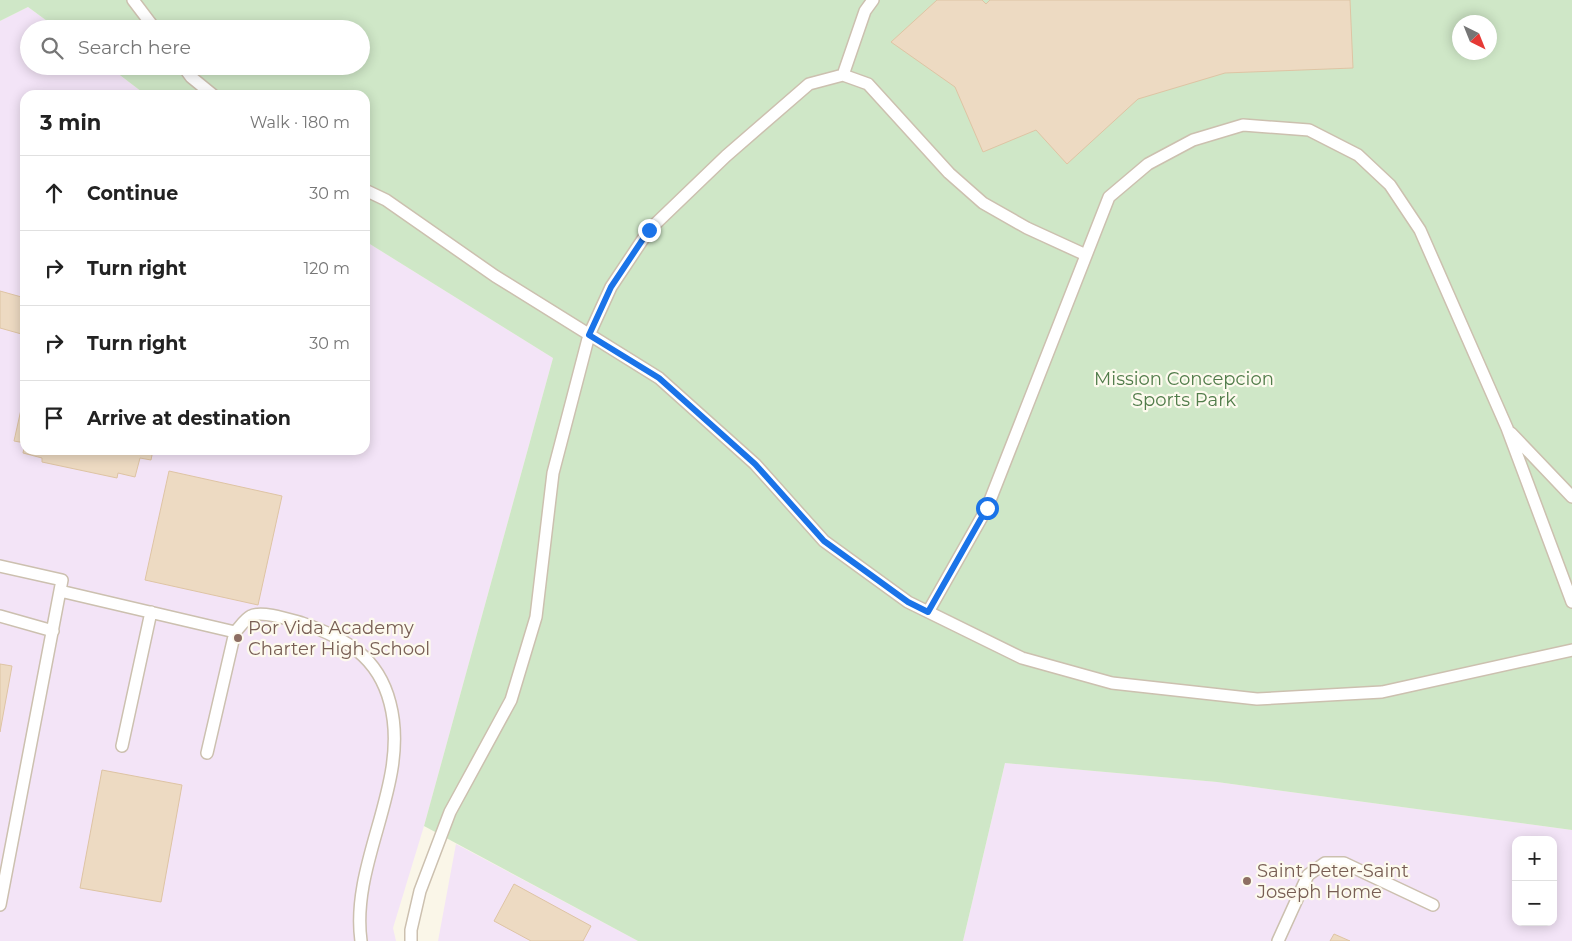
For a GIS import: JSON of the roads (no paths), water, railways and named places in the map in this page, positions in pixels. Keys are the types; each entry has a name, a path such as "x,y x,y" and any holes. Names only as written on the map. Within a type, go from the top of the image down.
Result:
{"lane":[{"path":"133,0 148,20"},
{"path":"843,75 865,11 873,0"},
{"path":"190,75 207,90"},
{"path":"410,941 420,891 450,812 511,700 536,617 553,473 589,335 611,287 649,230 726,156 809,84 843,75 868,84 949,173 983,203 1027,228 1086,256"},
{"path":"928,612 987,508 1109,197 1148,164 1193,140 1243,124 1308,130 1358,155 1390,185 1420,230 1507,428 1572,602"},
{"path":"370,192 386,200 495,276 659,378 755,464 824,541 908,602 1022,658 1112,683 1257,699 1382,692 1572,650"},
{"path":"1507,428 1572,497"},
{"path":"0,566 62,580 0,905"},
{"path":"60,591 235,632"},
{"path":"122,746 150,612"},
{"path":"207,752 235,632 250,616 259,613 296,621 321,630 363,654 372,664 386,686 395,726 395,757 361,894 359,925 361,941"},
{"path":"0,616 52,631"},
{"path":"1278,941 1308,875 1325,863 1344,864 1433,905"}],"place":[{"name":"Por Vida Academy Charter High School","path":"238,638"},
{"name":"Saint Peter-Saint Joseph Home","path":"1247,881"}],"park label":[{"name":"Mission Concepcion Sports Park","path":"1184,389"}]}
